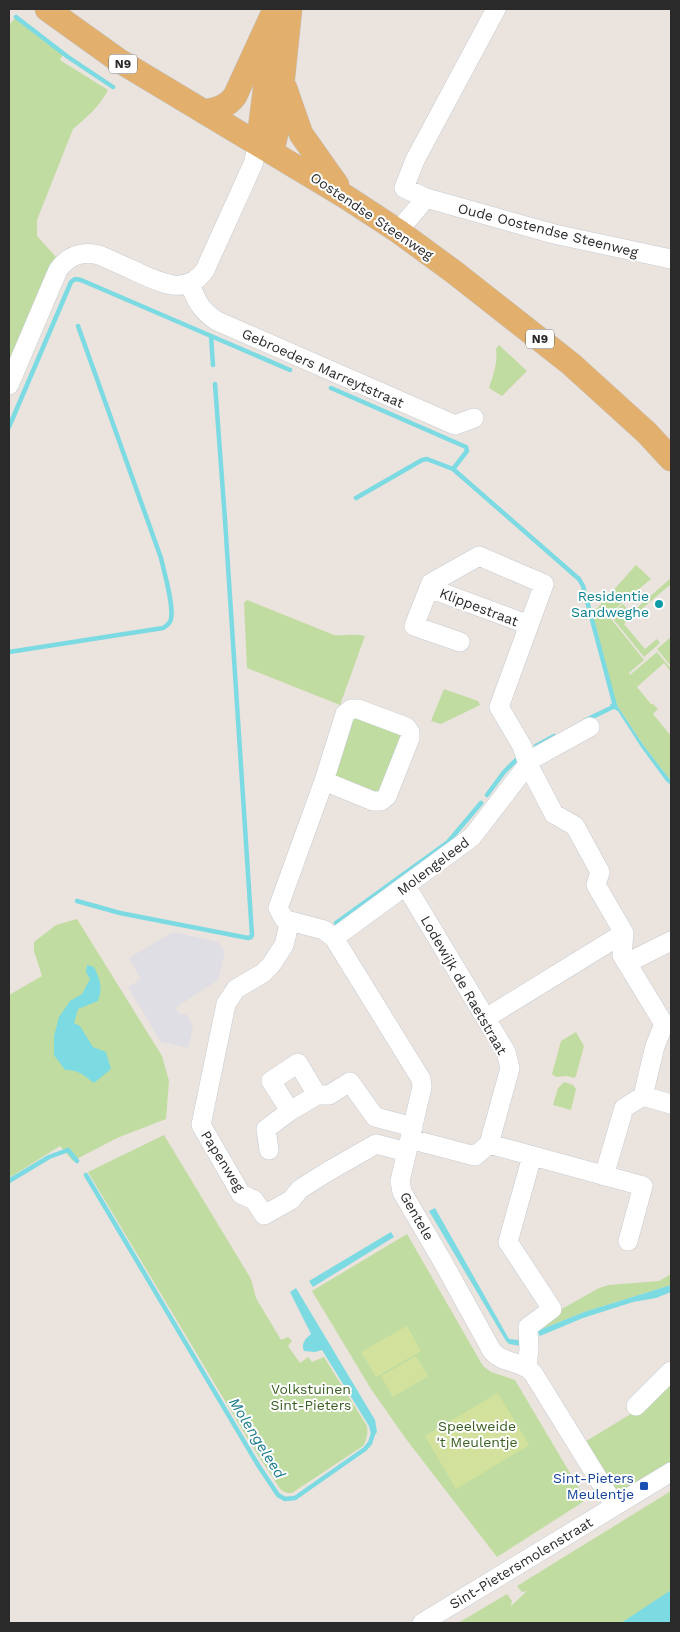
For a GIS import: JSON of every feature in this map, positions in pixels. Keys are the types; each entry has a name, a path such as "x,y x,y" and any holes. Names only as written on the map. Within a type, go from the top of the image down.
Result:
{"main road":[{"name":"Oostendse Steenweg","path":"47,9 118,60 204,112 261,153 346,197 398,231 454,272 571,364 647,433 671,459"},
{"path":"204,112 221,109 230,103 235,96 275,9"},
{"path":"261,153 275,9"},
{"path":"261,153 277,132 290,9"},
{"path":"283,82 301,134 346,197"}],"street":[{"name":"Oude Oostendse Steenweg","path":"496,9 415,160 404,188 426,198 554,234 671,260"},
{"path":"9,385 58,270 64,262 70,257 89,253 100,255 163,283 175,286 190,284 201,276 205,270 261,153"},
{"path":"398,231 426,198"},
{"name":"Gebroeders Marreytstraat","path":"190,284 200,308 217,321 456,425 474,418"},
{"name":"Klippestraat","path":"460,642 414,626 431,583 479,556 544,584 499,707 522,746 528,764 554,814 575,826 600,872 596,885 624,933"},
{"name":"Klippestraat","path":"429,588 529,625"},
{"path":"324,781 373,801 381,801 387,796 410,738 410,732 406,727 358,709 351,709 345,714 324,781 284,915 324,930 334,938"},
{"name":"Molengeleed","path":"334,938 472,837 532,759 590,727"},
{"name":"Lodewijk de Raetstraat","path":"406,886 506,1052 510,1068 489,1144"},
{"name":"Papenweg","path":"284,915 284,945 271,965 263,973 236,989 226,1004 201,1125 241,1194 254,1200 264,1215 291,1200 300,1189 376,1144 410,1139"},
{"path":"604,1176 624,1108 643,1096 655,1046 664,1024 622,955 624,933"},
{"path":"486,1018 624,933"},
{"name":"Gentele","path":"334,938 421,1080 422,1087 400,1182 402,1192 492,1351 502,1359 527,1367"},
{"path":"627,963 671,941"},
{"path":"290,1111 271,1081 298,1064 317,1095"},
{"path":"269,1150 266,1129 290,1111 317,1095 330,1095 350,1082 375,1117 410,1139 475,1156 489,1144 643,1186 628,1241"},
{"path":"643,1096 671,1104"},
{"path":"532,1156 508,1242 552,1309 528,1327 529,1349 527,1367 533,1373 615,1506"},
{"path":"636,1406 671,1372"},
{"name":"Sint-Pietersmolenstraat","path":"422,1623 671,1472"}],"shaded area":[{"path":"173,932 218,942 225,952 218,980 175,1008 179,1013 187,1015 193,1027 188,1048 161,1042 128,987 141,979 129,958"}],"green space":[{"path":"16,17 64,53 60,60 108,90 97,106 73,129 37,220 37,236 56,257 9,365 9,25"},
{"path":"499,345 527,371 502,396 489,388 496,364 496,349"},
{"path":"636,565 651,579 608,615 644,660 629,673 630,675 657,652 671,669 671,672 664,663 637,687 651,704 658,709 653,714 671,736 671,781 614,703 591,615"},
{"path":"671,578 671,584 624,624 645,649 657,639 660,643 644,657 610,615 623,604 631,613"},
{"path":"247,600 334,635 365,636 340,705 247,668 244,603"},
{"path":"671,637 671,666 657,649"},
{"path":"444,689 478,701 480,705 441,724 431,721"},
{"path":"360,715 403,732 380,796 332,778 352,717"},
{"path":"77,919 162,1056 169,1081 166,1119 117,1138 73,1161 60,1146 9,1178 9,995 42,976 34,951 34,942 56,925"},
{"path":"576,1032 584,1046 576,1076 574,1078 567,1076 556,1077 552,1074 561,1041"},
{"path":"564,1082 573,1085 576,1089 571,1110 553,1105 558,1088"},
{"name":"Volkstuinen Sint-Pieters","path":"164,1135 251,1279 256,1298 281,1340 288,1337 292,1341 288,1346 300,1363 308,1357 312,1362 324,1357 367,1426 367,1436 363,1446 292,1493 281,1490 252,1446 88,1172"},
{"name":"Speelweide 't Meulentje","path":"407,1234 483,1366 491,1372 515,1380 586,1500 497,1557 406,1439 371,1389 312,1291"},
{"path":"671,1274 671,1285 584,1312 537,1331 553,1314 599,1288 609,1285 659,1281"},
{"path":"407,1326 421,1351 376,1377 361,1352"},
{"path":"416,1356 428,1376 393,1397 381,1376"},
{"path":"671,1384 671,1462 620,1495 617,1494 583,1443 639,1409"},
{"path":"498,1393 529,1445 456,1489 425,1436"},
{"path":"671,1491 671,1623 458,1623 507,1594 512,1601 511,1606 527,1591 522,1592 517,1586"}],"water":[{"path":"614,703 671,781 671,785 641,747 618,711 612,708 610,704"},
{"path":"87,965 94,967 98,976 101,988 100,996 98,1001 78,1009 74,1023 80,1026 93,1047 106,1052 111,1069 94,1083 78,1072 65,1070 54,1055 54,1036 59,1017 70,1001 82,994 90,979 86,972"},
{"path":"435,1208 509,1339 519,1340 521,1346 509,1344 506,1341 429,1211"},
{"path":"391,1232 394,1237 313,1287 309,1281"},
{"path":"671,1285 671,1292 656,1298 633,1302 583,1318 540,1336 537,1331 584,1312"},
{"path":"296,1288 375,1420 377,1432 372,1438 369,1426 322,1350 315,1352 304,1351 304,1342 311,1334 290,1292"},
{"path":"671,1590 671,1623 621,1623"}],"waterway":[{"path":"16,17 68,57 113,87"},
{"path":"9,427 71,282 75,279 290,370"},
{"path":"9,652 163,628 169,624 171,619 170,597 161,558 78,326"},
{"path":"211,336 213,365"},
{"path":"77,901 120,913 248,938 252,935 215,384"},
{"path":"331,388 466,447 467,451 453,469"},
{"path":"356,498 422,460 427,459 453,469 579,579 583,586 615,706"},
{"path":"586,720 615,706"},
{"path":"536,746 554,736"},
{"path":"487,795 504,772 516,760"},
{"path":"336,923 448,842 481,803"},
{"name":"Molengeleed","path":"9,1181 49,1157 68,1150 77,1161"},
{"name":"Molengeleed","path":"86,1175 258,1465 278,1495 285,1499 295,1498 365,1449 370,1443 373,1434"}],"place":[{"name":"Residentie Sandweghe","path":"659,604"},
{"name":"Sint-Pieters Meulentje","path":"644,1486"}]}
